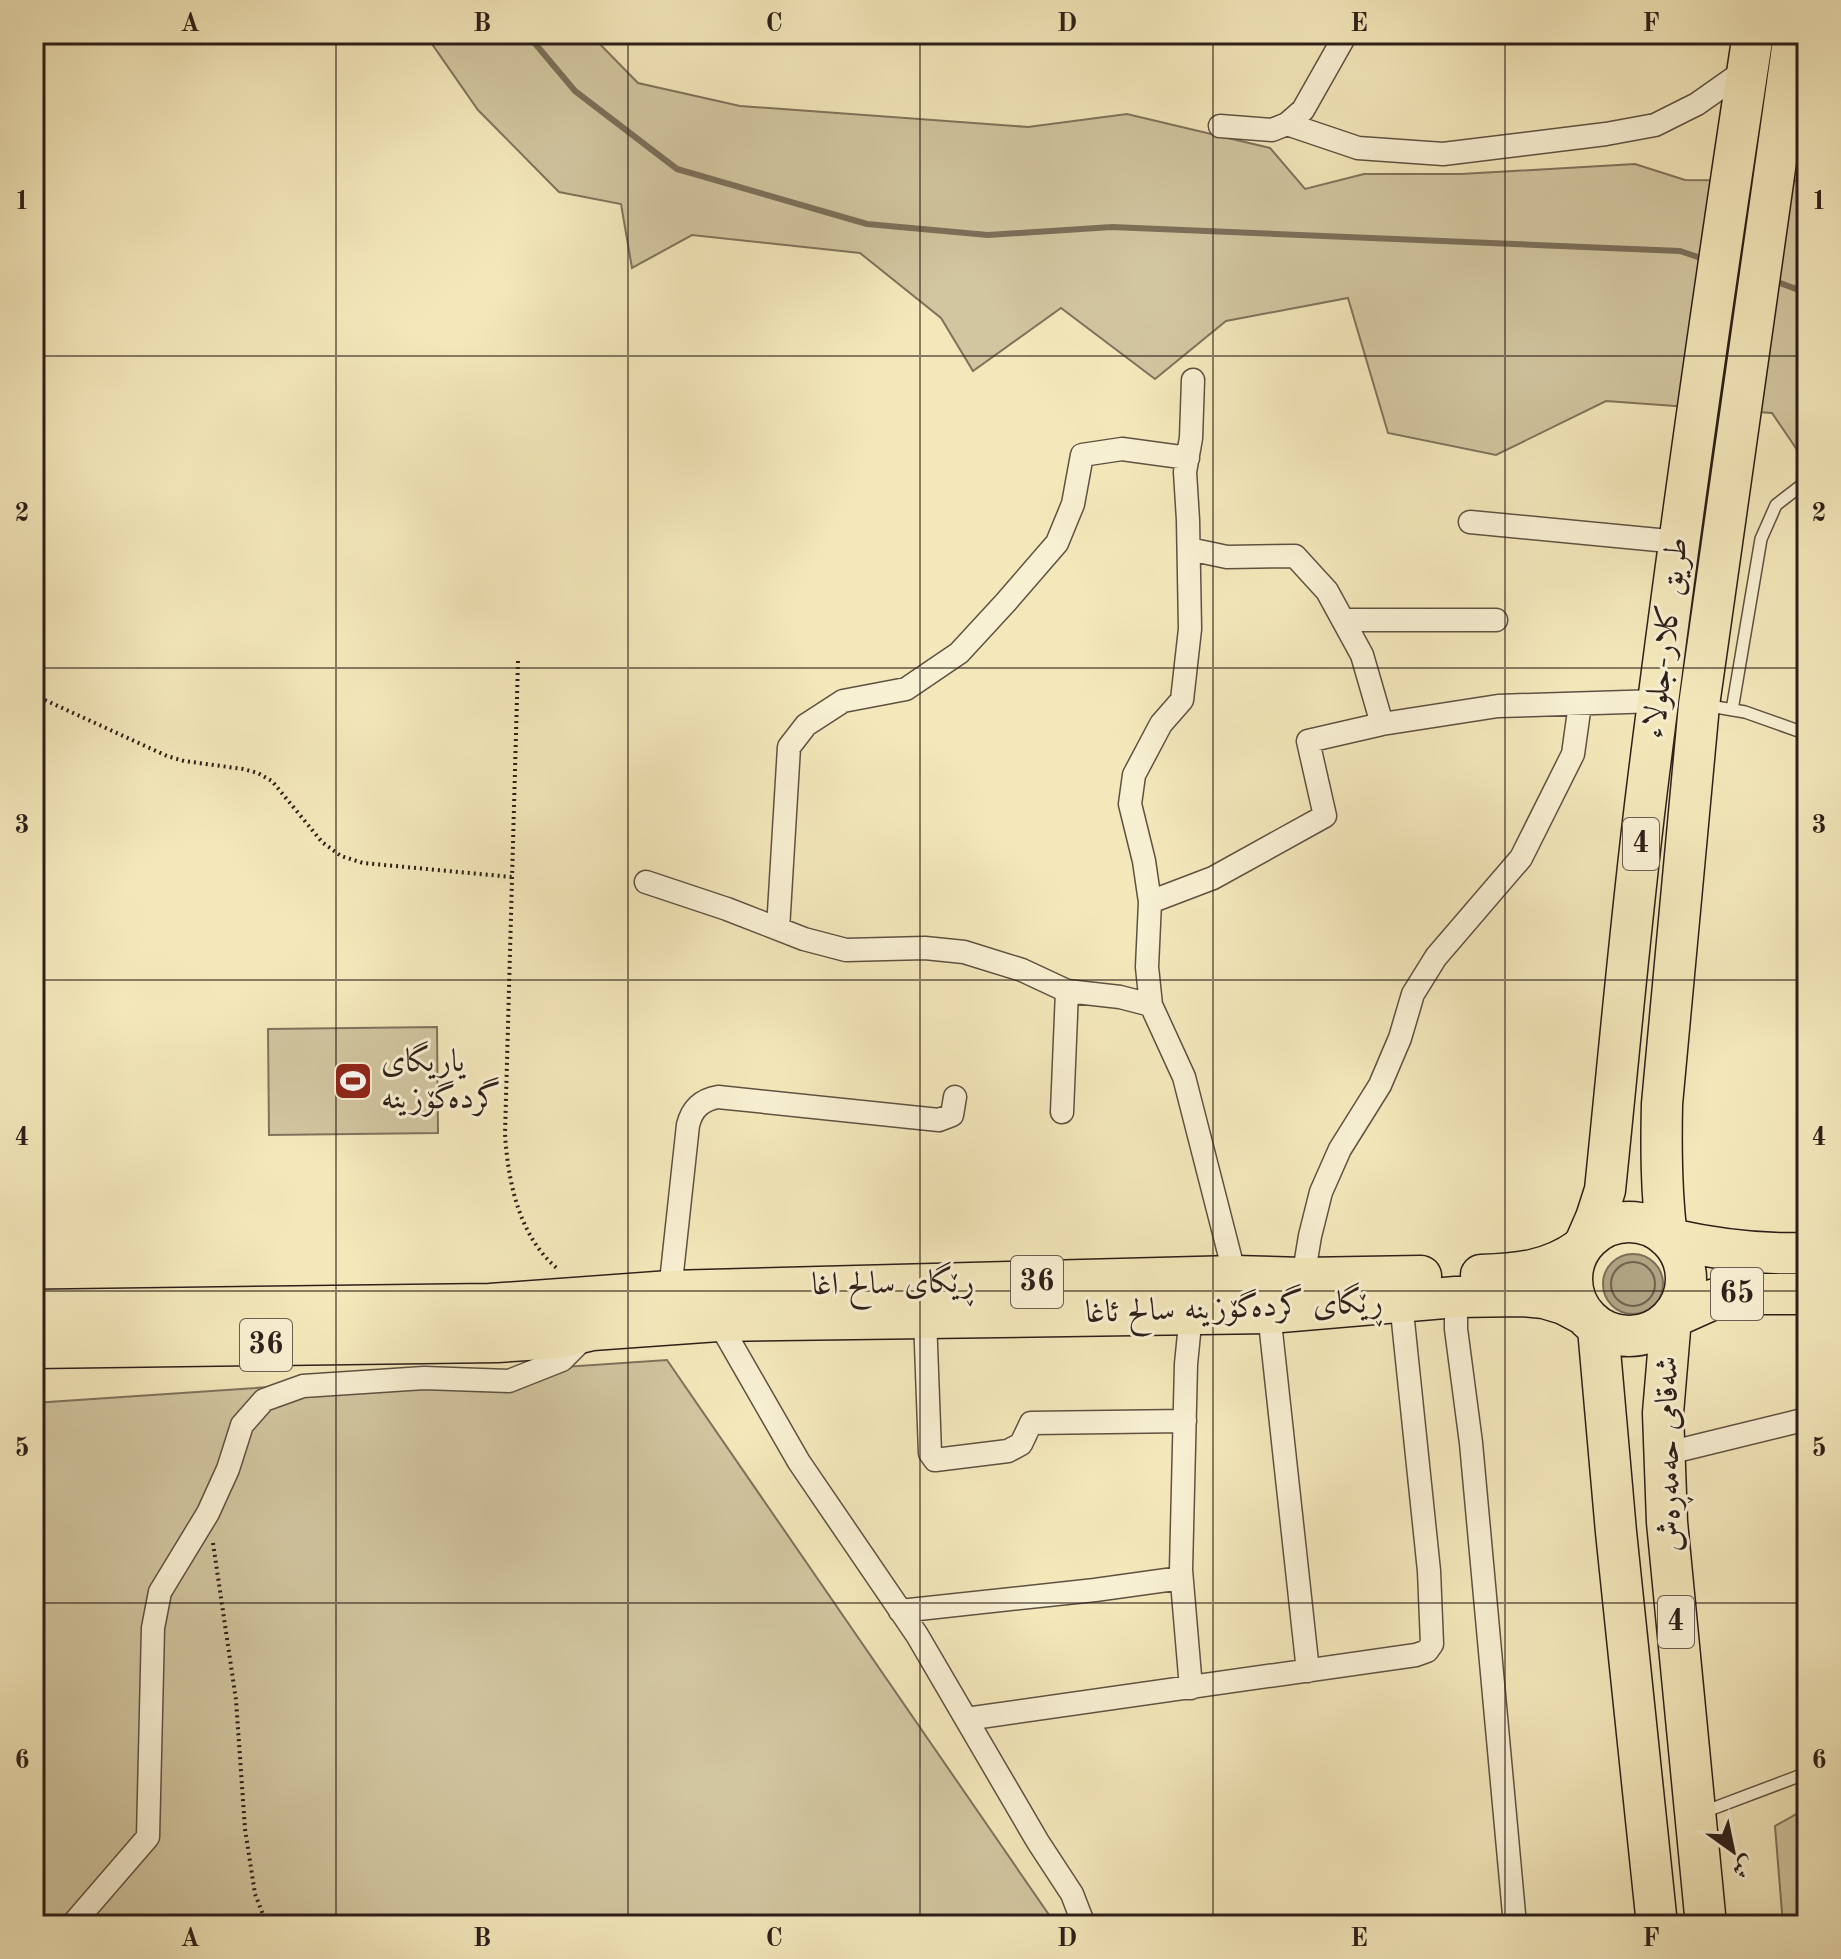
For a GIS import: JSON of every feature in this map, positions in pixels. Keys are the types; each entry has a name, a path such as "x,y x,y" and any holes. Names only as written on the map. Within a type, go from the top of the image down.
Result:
{"highway":[{"name":"طريق كلار-جلولاء","path":"1669,1238 1660,1170 1662,1104 1693,782 1716,707 1733,456 1794,34"},
{"name":"طريق كلار-جلولاء","path":"1583,1245 1605,1190 1658,701 1750,51"},
{"path":"1648,784 1693,782"},
{"path":"1583,1245 1597,1231 1626,1222 1655,1228 1669,1238"},
{"name":"65","path":"1669,1238 1704,1246 1773,1254 1807,1253"},
{"name":"4","path":"1669,1238 1682,1257 1686,1278 1682,1299 1671,1318"},
{"name":"ڕێگای سالح اغا","path":"592,1313 670,1291 1235,1276 1303,1278 1512,1274 1552,1265 1583,1245"},
{"name":"4","path":"1583,1245 1574,1262 1572,1289 1576,1303 1591,1321"},
{"name":"65","path":"1671,1318 1733,1294 1807,1294"},
{"name":"ڕێگای گردەگۆزینە سالح ئاغا","path":"494,1323 558,1338 592,1313 718,1321 1269,1313 1456,1297 1523,1296 1564,1304 1591,1321"},
{"name":"36","path":"34,1310 494,1323"},
{"path":"1591,1321 1612,1334 1628,1337 1644,1335 1671,1318"},
{"name":"شەقامی حەمەڕەش","path":"1671,1318 1663,1413 1667,1522 1706,1925"},
{"name":"شەقامی حەمەڕەش","path":"1591,1321 1657,1925"},
{"name":"36","path":"34,1348 494,1323"}],"street":[{"path":"1220,126 1272,130 1287,124 1303,110 1346,34"},
{"path":"1287,124 1358,148 1443,154 1576,138 1655,125 1697,104 1750,51"},
{"path":"1193,380 1191,438 1185,472 1190,629 1182,700 1161,724 1134,775 1130,804 1150,902 1147,967 1151,1005 1184,1077 1235,1276"},
{"path":"778,929 789,747 806,725 843,701 906,689 959,653 1057,543 1073,504 1082,455 1122,449 1188,458"},
{"path":"1470,522 1679,542"},
{"path":"1189,549 1227,557 1295,556 1327,591 1362,655 1382,724"},
{"path":"1343,620 1496,620"},
{"path":"1150,902 1213,878 1325,816 1308,741 1382,724 1498,706 1658,701"},
{"path":"1303,1278 1321,1192 1340,1149 1380,1085 1400,1038 1413,994 1436,957 1521,858 1573,754 1580,704"},
{"path":"646,882 804,939 846,950 925,948 964,952 1022,970 1067,991 1120,997 1151,1005"},
{"path":"1062,1112 1067,991"},
{"path":"670,1291 688,1125 690,1116 701,1103 718,1097 939,1120 952,1115 955,1097"},
{"path":"1456,1297 1456,1329 1471,1443 1515,1925"},
{"path":"966,1719 1308,1671 1427,1651 1432,1644 1429,1571 1401,1302"},
{"path":"72,1925 148,1837 153,1628 160,1592 208,1513 228,1469 242,1425 264,1400 303,1386 424,1378 509,1381 562,1360 592,1313"},
{"path":"1269,1313 1308,1671"},
{"path":"1191,1314 1186,1364 1181,1578 1191,1688"},
{"path":"925,1318 930,1453 935,1460 1008,1451 1021,1444 1031,1423 1185,1421"},
{"path":"718,1321 799,1462 917,1635 1038,1842 1072,1894 1084,1925"},
{"path":"1664,1454 1807,1419"},
{"path":"900,1611 1181,1578"}],"lane":[{"path":"1807,481 1776,505 1761,539 1716,707 1745,712 1807,734"},
{"path":"1696,1815 1807,1773"}],"path":[{"path":"518,661 505,1134 508,1168 516,1201 529,1232 547,1260 558,1269"},
{"path":"34,695 167,756 258,773 272,781 322,842 341,856 363,863 512,877"},
{"path":"208,1513 236,1700 245,1829 255,1894 267,1925"}],"shaded area":[{"path":"425,34 590,34 638,83 740,106 1028,127 1127,114 1270,148 1305,189 1364,174 1461,174 1635,164 1685,180 1807,181 1807,457 1804,460 1772,413 1606,401 1496,455 1388,433 1348,298 1226,321 1155,379 1061,308 973,371 941,318 860,253 692,235 632,268 621,204 559,192 478,110"},
{"name":"یاریگای گردەگۆزینە","path":"437,1027 438,1133 269,1135 268,1029"},
{"path":"667,1360 1056,1925 34,1925 34,1403"},
{"path":"1807,1808 1807,1925 1783,1925 1775,1826"}],"water":[{"path":"1633,1254 1654,1263 1663,1284 1654,1305 1633,1314 1612,1305 1603,1284 1612,1263"}],"waterway":[{"path":"527,34 575,91 677,169 867,224 988,235 1112,227 1680,251 1704,259"},
{"path":"1772,280 1807,293"}],"place":[{"name":"یاریگای گردەگۆزینە","path":"353,1081"}]}
